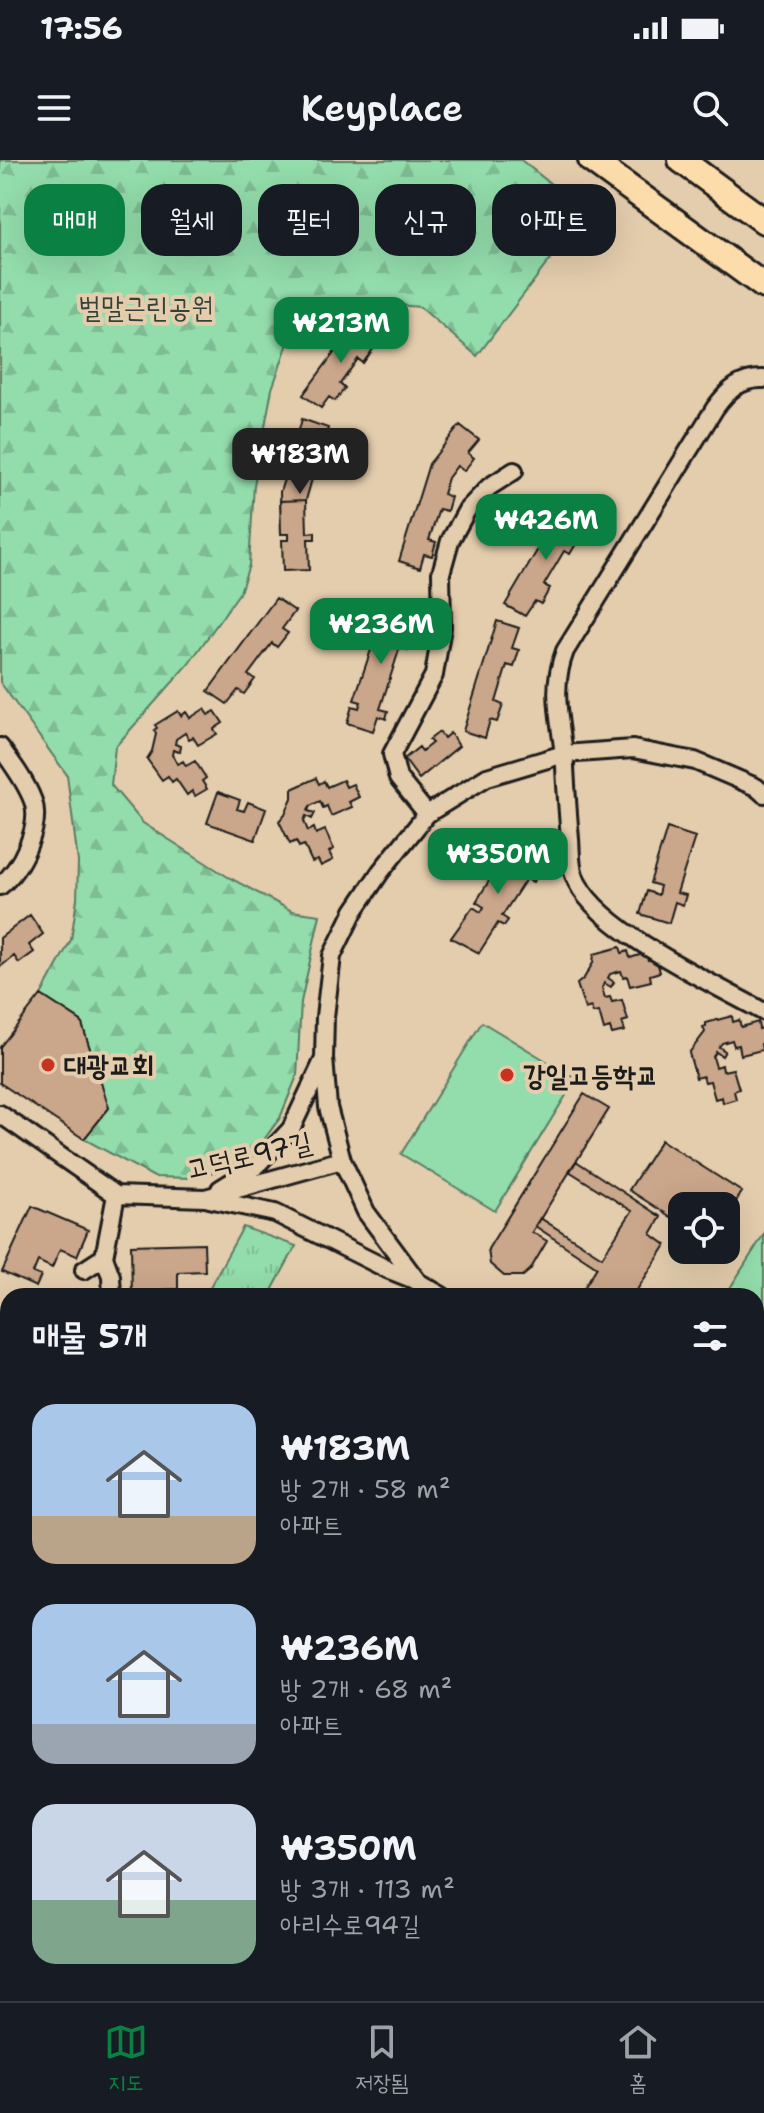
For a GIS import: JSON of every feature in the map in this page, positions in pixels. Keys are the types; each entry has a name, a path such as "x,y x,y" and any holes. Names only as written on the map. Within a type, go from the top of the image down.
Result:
{"highway":[{"path":"591,160 764,286"},
{"path":"681,160 764,221"}],"street":[{"path":"764,379 746,380 727,391 565,651 557,672 555,696 564,754 573,873 583,896 607,919 644,944 764,1012"},
{"path":"427,814 398,778 392,754 434,675 442,627 441,573 450,541 467,510 489,487 514,471"},
{"path":"0,747 34,804 31,843 8,880 0,886"},
{"path":"426,1288 366,1212 342,1160 328,1107 325,1017 332,956 354,911 381,871 427,814 487,777 564,754 633,749 695,761 756,787 764,794"},
{"path":"205,1198 255,1167 291,1129 324,1058"},
{"path":"0,1114 116,1195 104,1257 112,1288"},
{"name":"고덕로97길","path":"116,1195 205,1198 342,1160"},
{"path":"205,1198 275,1213 424,1288"},
{"path":"84,1270 104,1257"}],"green space":[{"name":"벌말근린공원","path":"0,160 521,160 551,184 492,184 492,256 553,256 477,356 420,307 352,301 292,332 272,389 254,485 249,565 240,592 188,665 115,747 111,785 143,823 228,877 292,911 320,915 301,1002 297,1076 280,1118 260,1145 228,1168 192,1178 154,1177 84,1139 109,1108 81,1021 41,995 71,940 77,899 78,862 67,775 0,682"},
{"path":"482,1022 576,1079 495,1211 401,1154"},
{"path":"243,1227 296,1246 273,1288 209,1288"},
{"path":"764,1234 764,1288 730,1288"}],"building":[{"path":"359,319 377,333 369,344 374,348 363,363 358,359 340,384 345,388 335,401 329,397 321,408 303,395"},
{"path":"302,419 328,428 318,459 327,461 325,468 316,465 306,500 307,533 315,532 315,539 308,539 309,570 283,571 282,540 289,540 289,534 281,534 280,492 291,457 298,459 300,453 293,451"},
{"path":"460,425 479,440 468,453 474,458 464,471 457,466 448,478 443,494 451,497 447,511 439,509 429,540 436,542 432,556 424,554 420,568 399,561 429,464"},
{"path":"306,500 307,533 315,532 315,539 308,539 309,570 283,571 282,540 289,540 289,534 281,534 280,501"},
{"path":"564,505 584,517 573,536 579,539 570,554 564,551 544,585 550,588 541,604 535,601 525,616 505,605"},
{"path":"276,598 295,611 282,629 288,633 277,647 272,643 248,675 255,679 244,694 238,690 227,704 208,691"},
{"path":"387,600 413,608 402,641 410,643 408,650 400,647 380,709 388,711 386,719 378,716 373,731 347,723 352,706 359,708 361,702 354,700 375,638 381,640 383,633 377,631"},
{"path":"497,621 519,628 512,648 519,650 514,667 507,665 496,702 503,705 497,722 490,720 485,738 463,731"},
{"path":"204,709 208,715 215,711 223,723 214,729 217,734 198,745 193,737 189,739 185,733 176,739 175,744 181,746 180,752 173,750 172,755 178,764 183,761 186,766 195,761 206,778 202,781 207,789 195,796 192,791 187,795 176,779 172,782 168,776 162,780 147,759 156,734 155,725 178,711 181,716 186,712 190,718"},
{"path":"439,732 444,738 450,733 459,746 419,779 404,759 419,747 422,751"},
{"path":"316,778 319,784 324,781 327,787 343,780 346,787 353,784 359,797 349,802 352,807 331,816 327,806 323,808 320,801 310,806 308,811 315,813 312,819 306,816 304,821 308,831 314,828 316,834 325,830 334,849 329,852 333,860 321,866 318,860 312,862 304,845 299,847 296,841 290,844 279,821 292,798 292,789"},
{"path":"218,792 240,800 237,809 244,811 248,802 266,809 255,840 207,823"},
{"path":"667,828 695,837 677,893 686,895 683,905 675,902 669,923 640,914 647,891 658,895 660,886 650,883"},
{"path":"512,837 540,850 530,871 536,875 533,882 526,879 502,916 508,920 504,926 498,923 479,953 451,938 473,907 481,912 484,907 476,902 500,863 509,868 512,864 502,859"},
{"path":"30,915 43,934 29,945 34,952 19,963 14,956 0,967 0,938"},
{"path":"620,947 622,953 628,951 630,958 646,953 648,960 656,958 660,972 650,975 651,981 630,986 627,976 623,977 621,971 610,974 608,978 614,982 611,987 604,983 605,998 610,997 612,1002 622,1000 628,1020 622,1022 625,1031 612,1034 610,1028 604,1030 599,1012 593,1013 591,1007 585,1009 577,984 593,963 594,954"},
{"name":"대광교회","path":"41,995 81,1021 109,1108 84,1139 0,1083 0,1047"},
{"path":"732,1016 733,1022 739,1020 741,1027 758,1022 759,1029 764,1028 764,1043 761,1044 762,1050 741,1055 739,1045 734,1046 732,1040 719,1047 725,1051 722,1056 716,1052 713,1057 716,1067 722,1065 723,1071 733,1069 739,1089 734,1091 736,1099 723,1103 722,1097 715,1099 710,1081 705,1082 703,1076 696,1078 689,1053 705,1032 703,1027 706,1023"},
{"path":"584,1094 609,1109 532,1232 547,1241 530,1270 523,1276 504,1276 490,1264 488,1249"},
{"path":"661,1140 742,1192 740,1195 740,1192 668,1192 668,1215 629,1190"},
{"path":"576,1161 661,1217 651,1234 666,1245 638,1288 584,1288 597,1267 535,1226 540,1218 602,1257 632,1211 569,1171"},
{"path":"32,1206 88,1230 77,1256 60,1249 52,1268 38,1261 33,1273 41,1276 36,1287 2,1272"},
{"path":"204,1243 205,1271 178,1272 178,1288 132,1288 131,1245"}],"place":[{"name":"대광교회","path":"48,1065"},
{"name":"강일고등학교","path":"507,1075"}]}
